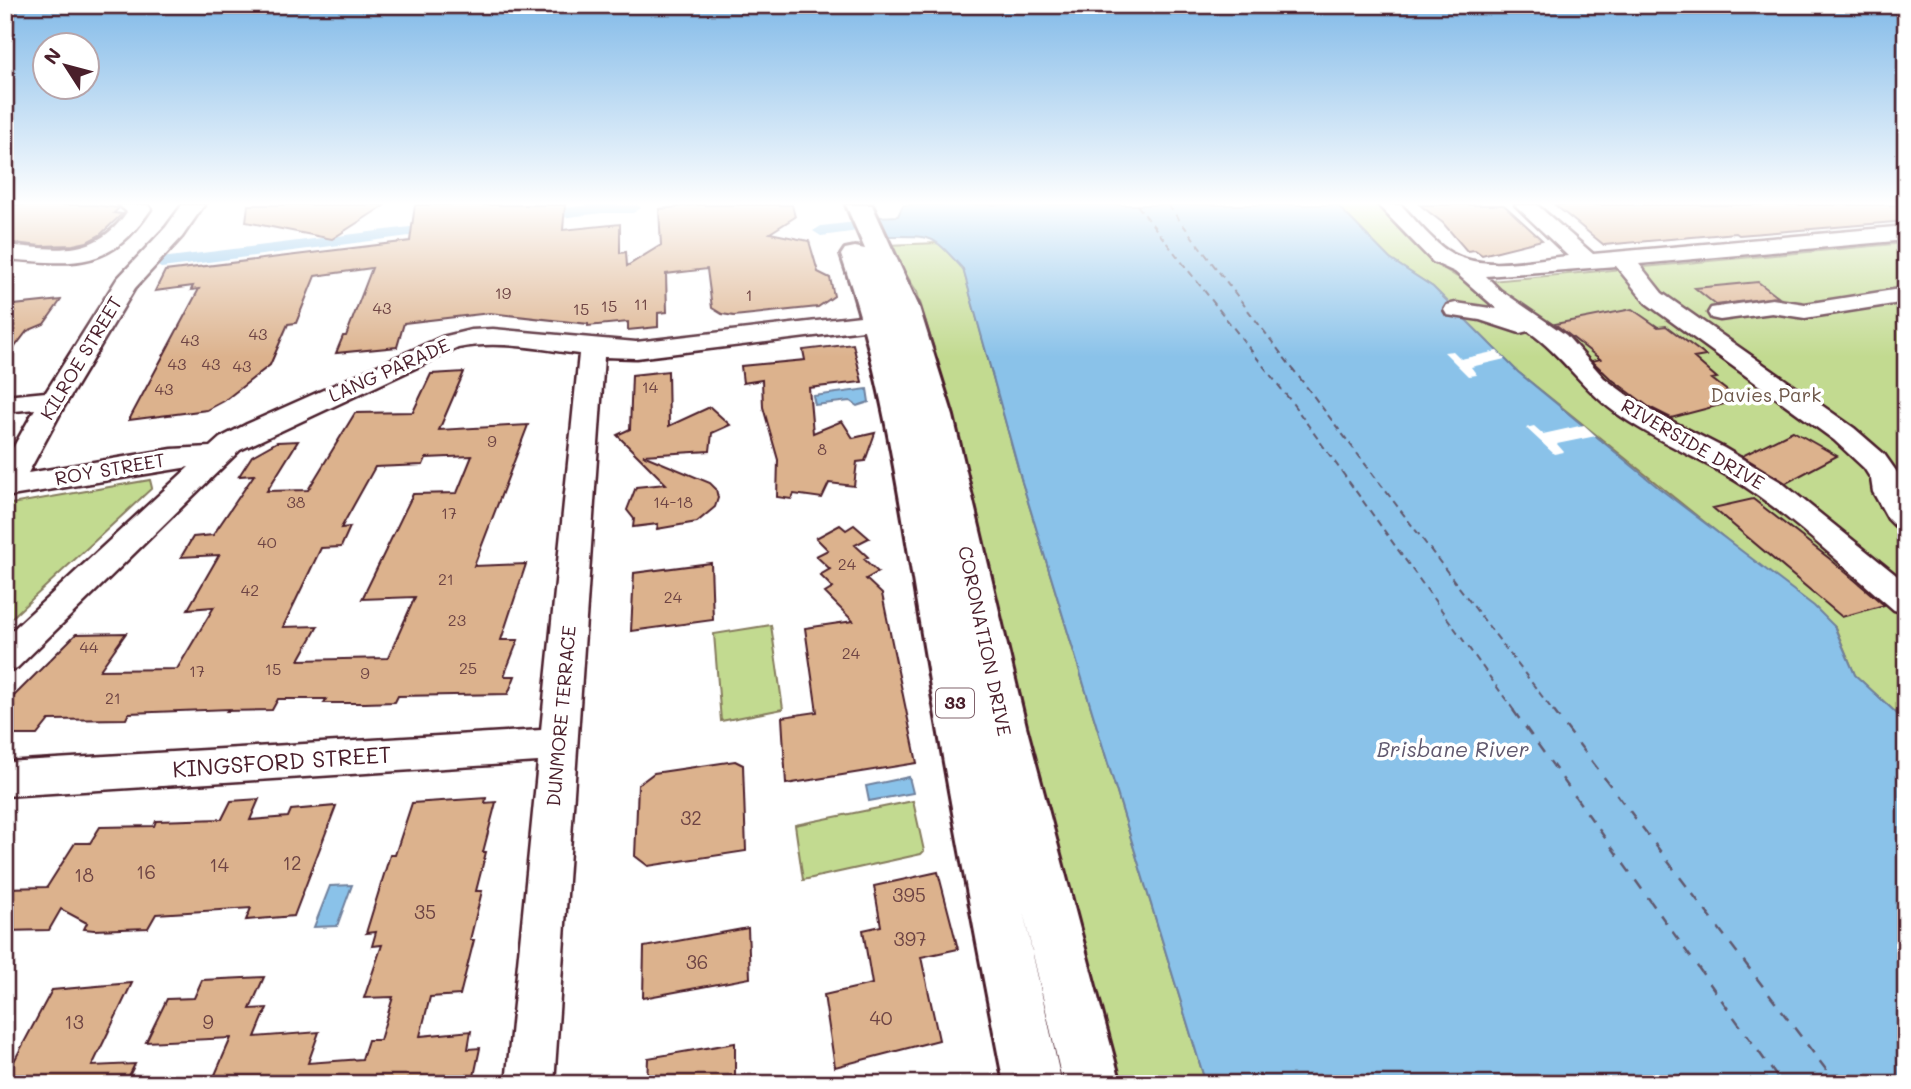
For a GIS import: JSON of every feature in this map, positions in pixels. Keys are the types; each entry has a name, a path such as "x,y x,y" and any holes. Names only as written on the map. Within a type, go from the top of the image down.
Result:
{"highway":[{"name":"CORONATION DRIVE","path":"868,256 936,416 1003,726 1092,1084"},
{"name":"CORONATION DRIVE","path":"894,320 903,418 960,733 1033,1084"}],"street":[{"path":"38,256 70,256"},
{"name":"KILROE STREET","path":"5,487 136,271 150,256"},
{"name":"RIVERSIDE DRIVE","path":"1440,256 1463,267 1492,295 1557,340 1595,384 1632,412 1714,455 1770,489 1906,601"},
{"path":"1581,256 1587,261"},
{"path":"1463,267 1491,270 1658,256"},
{"path":"1623,259 1654,299 1844,434 1874,461 1886,478 1888,492 1899,512 1906,519"},
{"path":"5,274 136,271"},
{"path":"1720,313 1772,306 1805,311 1904,295"},
{"path":"1456,310 1471,310 1498,316 1527,329 1569,354"},
{"name":"LANG PARADE","path":"5,657 216,456 257,430 461,339 484,336 592,349 636,350 894,320"},
{"name":"DUNMORE TERRACE","path":"530,1084 592,349"},
{"path":"5,404 56,399"},
{"name":"ROY STREET","path":"5,487 172,458 216,456"},
{"name":"KINGSFORD STREET","path":"5,779 559,745"}],"green space":[{"path":"894,256 951,256 963,268 1022,482 1206,1084 1122,1084 1036,788 954,417 917,292"},
{"name":"Davies Park","path":"1387,256 1427,256 1469,283 1766,256 1906,256 1906,722 1855,675 1835,627 1518,372 1433,287"},
{"path":"150,480 152,488 5,624 5,505"},
{"path":"771,625 783,709 721,721 714,634"},
{"path":"913,801 924,851 921,854 803,880 795,825"}],"water":[{"name":"Brisbane River","path":"950,256 1387,256 1433,287 1518,372 1659,488 1814,606 1834,626 1855,675 1906,722 1906,1084 1206,1084 1022,482 963,269"},
{"path":"867,389 869,402 857,406 850,401 815,405 813,396"},
{"path":"909,777 913,793 869,801 866,786"},
{"path":"352,885 337,926 314,927 330,886"}],"pier":[{"path":"1453,351 1461,359 1497,351 1505,359 1471,367 1477,375 1468,376 1444,352"},
{"path":"1584,425 1596,436 1557,444 1564,452 1554,454 1526,428 1534,426 1543,434"}],"building":[{"path":"289,256 626,256 627,266 643,256 813,256 818,272 830,278 834,296 818,307 734,316 722,314 712,308 707,269 666,274 667,312 658,313 658,327 628,330 628,322 588,326 490,313 404,323 397,347 336,353 343,336 346,336 372,268 315,276 296,323 288,324 270,365 224,401 207,410 129,420 199,289 191,290 193,286 155,291 165,271"},
{"path":"1758,282 1778,297 1716,305 1695,288"},
{"path":"61,300 44,324 27,331 5,360 5,306"},
{"path":"1632,309 1658,327 1666,326 1706,356 1694,358 1717,378 1712,379 1739,400 1671,418 1649,407 1610,378 1592,361 1600,359 1555,324"},
{"path":"853,344 862,382 809,388 813,433 842,421 853,438 875,433 865,461 857,462 854,486 829,483 822,498 794,494 791,499 777,497 778,460 763,407 762,380 743,383 741,366 805,360 803,350"},
{"path":"668,371 669,426 710,407 730,425 712,433 710,451 643,455 710,483 716,489 718,498 715,507 697,522 657,529 658,524 633,527 634,519 627,510 636,487 666,484 617,435 630,429 632,375"},
{"path":"464,372 439,430 528,425 474,566 526,564 501,640 518,640 504,676 515,676 508,694 398,696 395,702 365,703 324,703 326,699 278,699 272,710 129,713 126,719 49,720 37,735 5,735 5,705 76,634 126,633 100,670 177,669 214,607 188,609 219,555 181,557 193,537 213,535 254,475 239,476 252,456 277,442 298,441 267,491 308,490 355,413 413,412 431,374","holes":["472,456 457,493 413,494 362,599 415,597 388,658 299,660 318,626 283,627 321,548 341,547 350,527 341,528 375,467 423,465 426,458"]},
{"path":"1793,431 1837,456 1786,483 1742,456"},
{"path":"1753,499 1884,605 1842,617 1713,508"},
{"path":"840,525 846,530 854,525 869,538 855,545 868,557 864,559 878,572 866,579 882,594 917,763 786,784 782,717 817,712 805,628 853,621 825,593 833,588 820,575 830,569 816,556 828,550 816,538"},
{"path":"711,563 713,620 631,631 634,573"},
{"path":"735,761 743,765 746,851 648,866 635,856 638,785 654,773"},
{"path":"486,798 485,803 496,802 476,891 482,891 470,940 474,940 460,995 430,997 420,1036 471,1031 468,1049 480,1048 473,1081 452,1084 211,1084 231,1038 146,1042 167,999 194,998 202,980 264,977 250,1009 267,1008 255,1037 319,1032 308,1063 362,1059 368,1040 380,1040 393,997 364,998 382,945 372,946 376,932 366,933 390,855 395,855 412,803"},
{"path":"259,799 250,820 288,817 291,810 336,806 294,916 246,920 251,908 156,914 148,928 94,930 84,929 87,923 61,909 49,930 5,931 5,888 47,887 75,843 90,843 100,827 154,826 156,821 222,819 231,801"},
{"path":"938,872 958,949 921,957 939,1040 835,1067 824,995 872,984 863,930 881,926 874,886"},
{"path":"748,928 750,978 643,998 644,947"},
{"path":"132,983 92,1066 135,1064 125,1084 5,1084 5,1078 52,990"},
{"path":"735,1043 735,1084 647,1084 648,1058"}],"waterway":[{"path":"161,263 219,256"}],"ferry route":[{"path":"1177,256 1290,400 1515,712"},
{"path":"1207,256 1554,712"},
{"path":"1513,710 1782,1084"},
{"path":"1553,710 1837,1084"}]}
